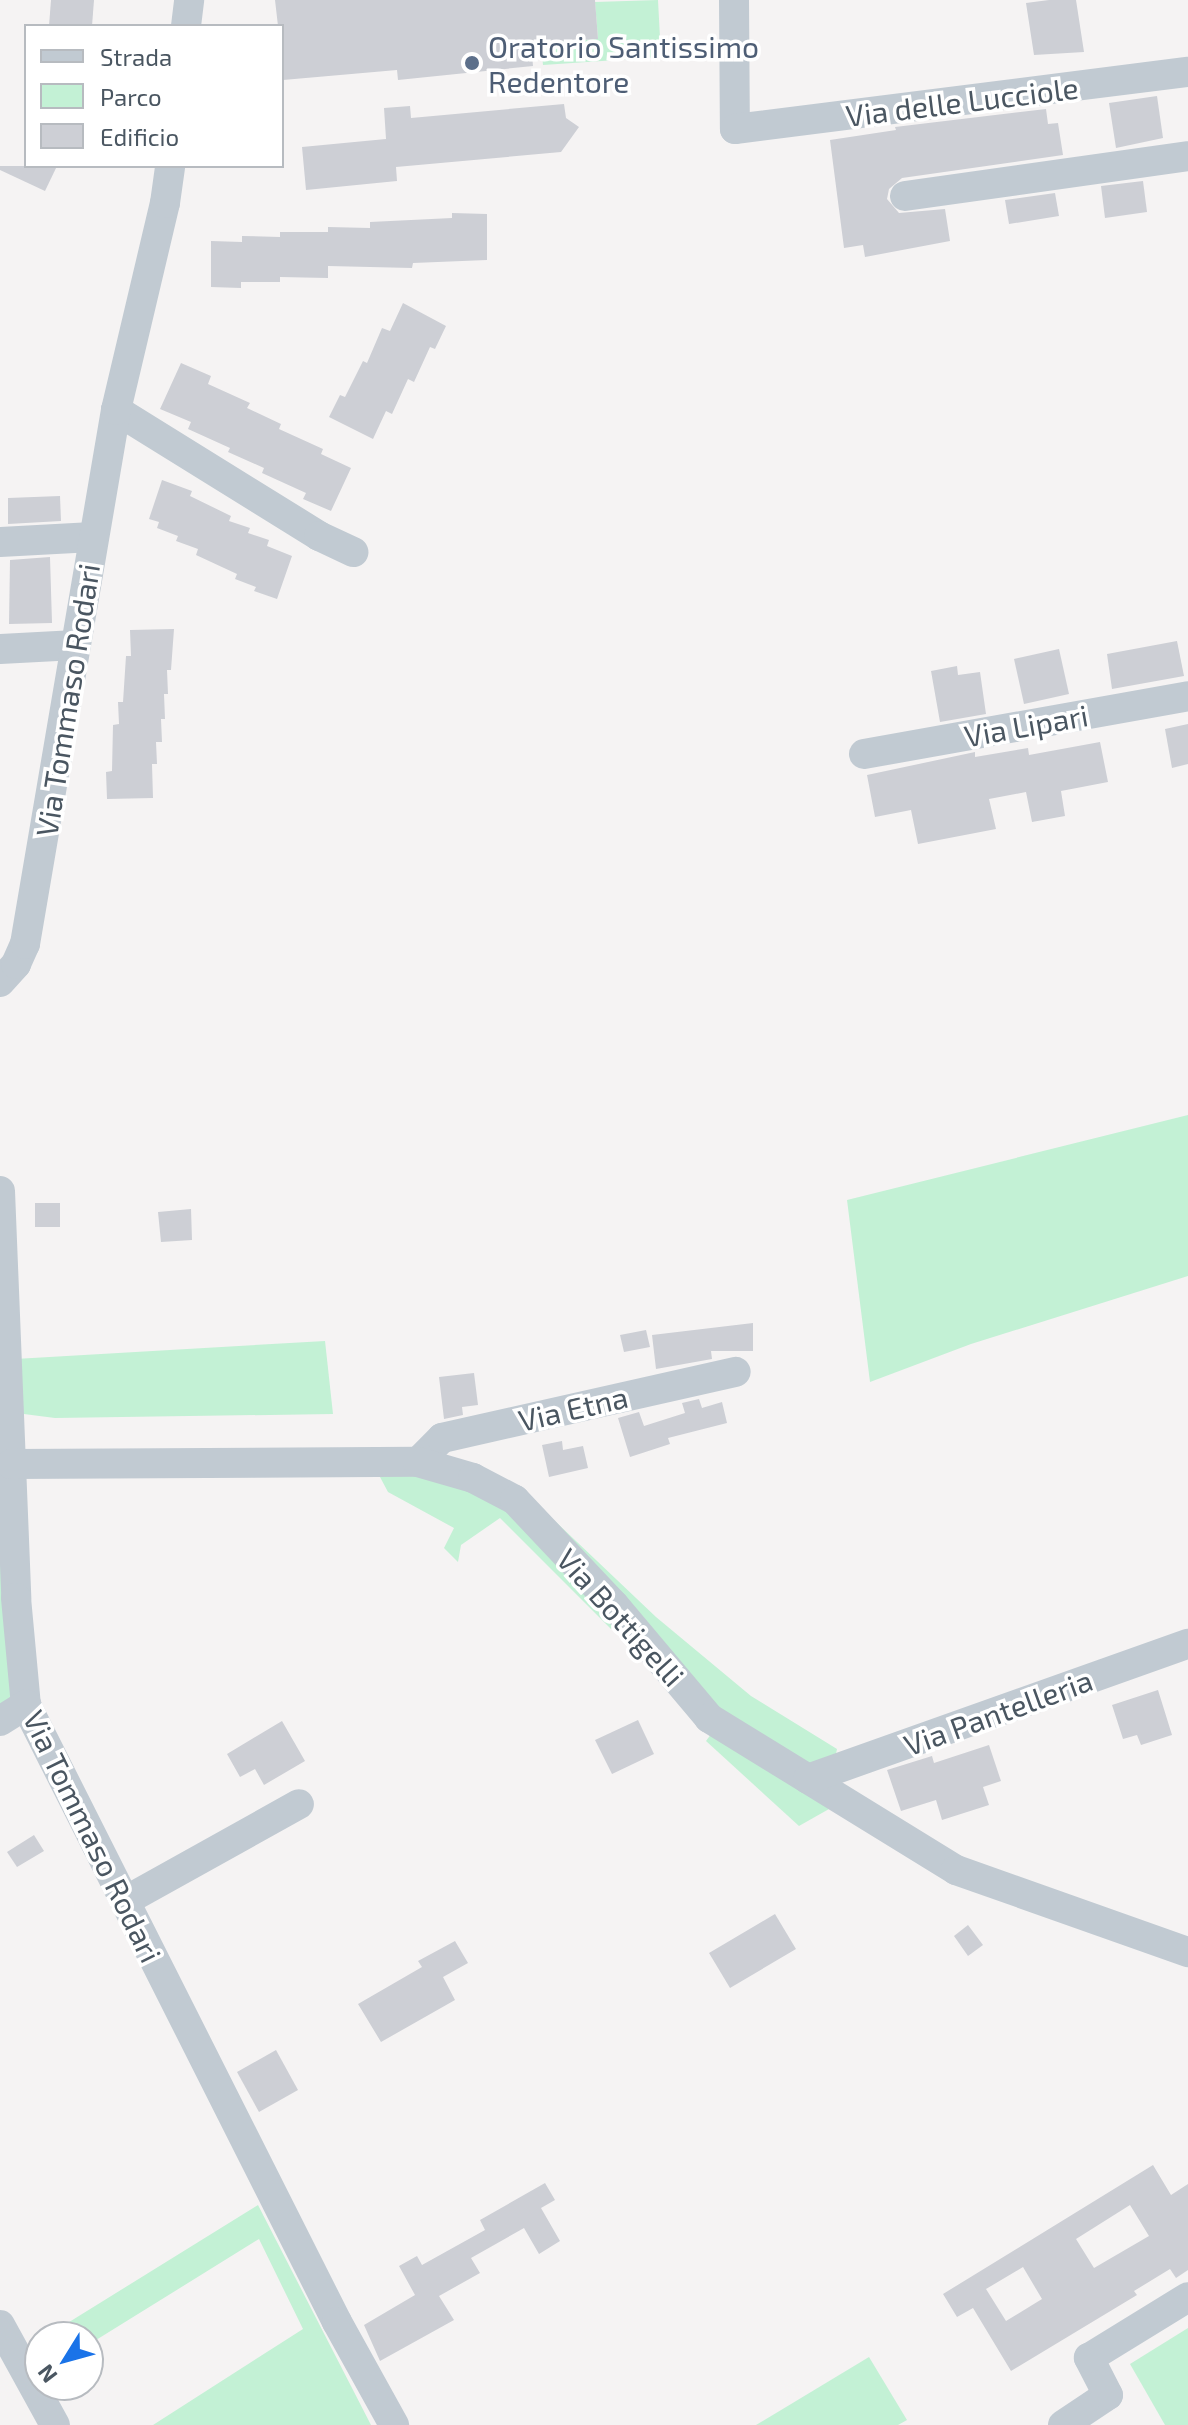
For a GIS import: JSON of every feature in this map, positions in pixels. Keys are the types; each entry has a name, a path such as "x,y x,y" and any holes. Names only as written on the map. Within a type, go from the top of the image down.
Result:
{"street":[{"path":"186,24 189,0"},
{"name":"Via delle Lucciole","path":"734,0 735,129 1188,72"},
{"path":"905,196 1188,156"},
{"name":"Via Tommaso Rodari","path":"0,982 16,964 25,944 116,410 161,222 170,168"},
{"path":"116,410 319,536 354,552"},
{"path":"0,542 93,537"},
{"path":"0,649 76,645"},
{"name":"Via Lipari","path":"864,754 1188,696"},
{"name":"Via Tommaso Rodari","path":"0,1191 16,1598 26,1705 337,2322 394,2425"},
{"name":"Via Etna","path":"418,1462 442,1438 736,1372"},
{"name":"Via Bottigelli","path":"11,1464 418,1462 473,1478 515,1500 614,1605 709,1718 956,1870 1188,1952"},
{"name":"Via Pantelleria","path":"808,1779 1188,1644"},
{"path":"0,1721 26,1705"},
{"path":"125,1901 299,1804"},
{"path":"1063,2425 1108,2395 1089,2358 1188,2297"},
{"path":"0,2325 55,2425"}],"green space":[{"path":"537,0 555,42 598,39 595,2 658,0 661,57 543,65"},
{"path":"1188,1115 1188,1276 971,1344 870,1382 847,1200"},
{"path":"325,1341 333,1414 55,1418 16,1413 15,1359"},
{"path":"406,1465 510,1505 621,1624 611,1629 500,1518 461,1545 458,1562 444,1548 454,1528 388,1492 380,1477"},
{"path":"0,1466 13,1693 0,1714"},
{"path":"537,1504 656,1617 751,1696 837,1749 833,1768 808,1777 710,1714"},
{"path":"717,1726 829,1809 799,1826 706,1741"},
{"path":"258,2205 371,2425 153,2425 303,2329 259,2239 104,2335 104,2321 71,2321"},
{"path":"1188,2328 1188,2425 1165,2425 1130,2364"},
{"path":"869,2357 907,2420 898,2425 756,2425"}],"building":[{"path":"51,0 94,0 92,24 49,24"},
{"path":"275,0 595,0 598,39 531,43 533,66 398,80 397,70 284,80 284,24 278,24"},
{"path":"1076,0 1084,52 1034,55 1026,3"},
{"path":"1157,96 1163,138 1116,148 1109,103"},
{"path":"564,104 566,118 579,127 561,152 396,167 397,181 306,190 302,147 386,139 384,108 410,106 411,118"},
{"path":"1046,109 1048,124 1058,123 1063,155 902,178 889,189 887,199 899,213 945,209 950,241 865,257 863,245 844,248 830,140 896,130 895,127"},
{"path":"0,166 56,168 45,191 0,170"},
{"path":"1143,181 1147,212 1105,218 1101,186"},
{"path":"1055,193 1059,216 1009,224 1005,200"},
{"path":"452,213 487,214 487,260 413,263 412,268 328,266 328,278 280,277 280,282 241,282 241,288 211,287 211,241 242,242 242,236 280,237 280,232 328,232 328,227 370,228 370,222 452,218"},
{"path":"403,303 446,326 435,349 430,347 414,382 408,379 392,414 386,411 373,439 329,417 340,395 345,397 363,361 367,363 382,328 390,331"},
{"path":"181,363 211,376 208,384 250,403 247,408 281,424 279,429 323,449 321,454 351,468 331,511 303,499 306,493 262,473 264,468 228,452 230,448 188,429 191,422 160,409"},
{"path":"162,480 192,491 190,496 231,516 229,521 250,528 248,533 269,540 267,546 292,556 277,599 254,591 256,587 235,579 237,574 196,555 198,549 176,541 178,536 157,528 159,522 149,519"},
{"path":"60,496 61,521 8,524 8,498"},
{"path":"50,557 52,623 9,624 10,560"},
{"path":"174,629 171,670 167,670 168,694 164,694 165,719 161,719 162,742 156,742 157,764 152,764 153,798 107,799 106,772 112,771 113,725 119,724 118,702 123,702 126,656 131,656 130,630"},
{"path":"1177,641 1184,676 1112,689 1107,654"},
{"path":"1059,649 1069,694 1024,704 1014,659"},
{"path":"957,666 958,675 980,672 986,714 940,722 931,671"},
{"path":"1188,724 1188,764 1172,768 1165,729"},
{"path":"1100,742 1108,782 1061,791 1065,816 1032,822 1026,792 989,799 996,829 918,844 911,810 875,817 867,775 975,752 975,757 1028,748 1029,755"},
{"path":"35,1203 60,1203 60,1227 35,1227"},
{"path":"191,1209 192,1240 161,1242 158,1212"},
{"path":"753,1323 753,1351 711,1351 712,1359 656,1369 652,1335"},
{"path":"646,1330 650,1347 624,1352 620,1335"},
{"path":"474,1373 478,1405 462,1407 463,1415 444,1419 439,1377"},
{"path":"699,1399 702,1408 722,1402 727,1423 668,1438 670,1444 630,1457 618,1418 639,1412 644,1426 685,1413 682,1403"},
{"path":"562,1441 563,1450 583,1446 588,1468 549,1477 542,1445"},
{"path":"1158,1690 1172,1735 1141,1745 1137,1735 1123,1739 1112,1705"},
{"path":"638,1720 654,1754 612,1774 595,1740"},
{"path":"282,1721 305,1761 264,1785 255,1769 240,1777 227,1754"},
{"path":"989,1745 1001,1781 983,1787 989,1805 942,1820 936,1800 901,1811 887,1770 932,1756 934,1763"},
{"path":"34,1835 44,1851 17,1867 7,1852"},
{"path":"775,1914 796,1949 730,1988 709,1953"},
{"path":"968,1925 983,1945 968,1956 954,1936"},
{"path":"455,1941 468,1963 443,1977 455,2000 381,2042 358,2004 422,1967 418,1961"},
{"path":"276,2050 298,2090 259,2112 237,2072"},
{"path":"1153,2165 1171,2195 1188,2184 1188,2270 1176,2278 1170,2269 1134,2291 1137,2295 1011,2371 973,2308 957,2317 943,2294","holes":["1130,2205 1149,2236 1094,2268 1076,2239","1023,2267 1042,2299 1006,2321 986,2289"]},
{"path":"545,2183 555,2200 541,2208 560,2241 539,2254 524,2228 471,2258 480,2273 439,2296 454,2320 380,2361 364,2325 415,2295 399,2266 417,2256 422,2265 485,2230 480,2220"}],"place":[{"name":"Oratorio Santissimo Redentore","path":"472,63"}]}
